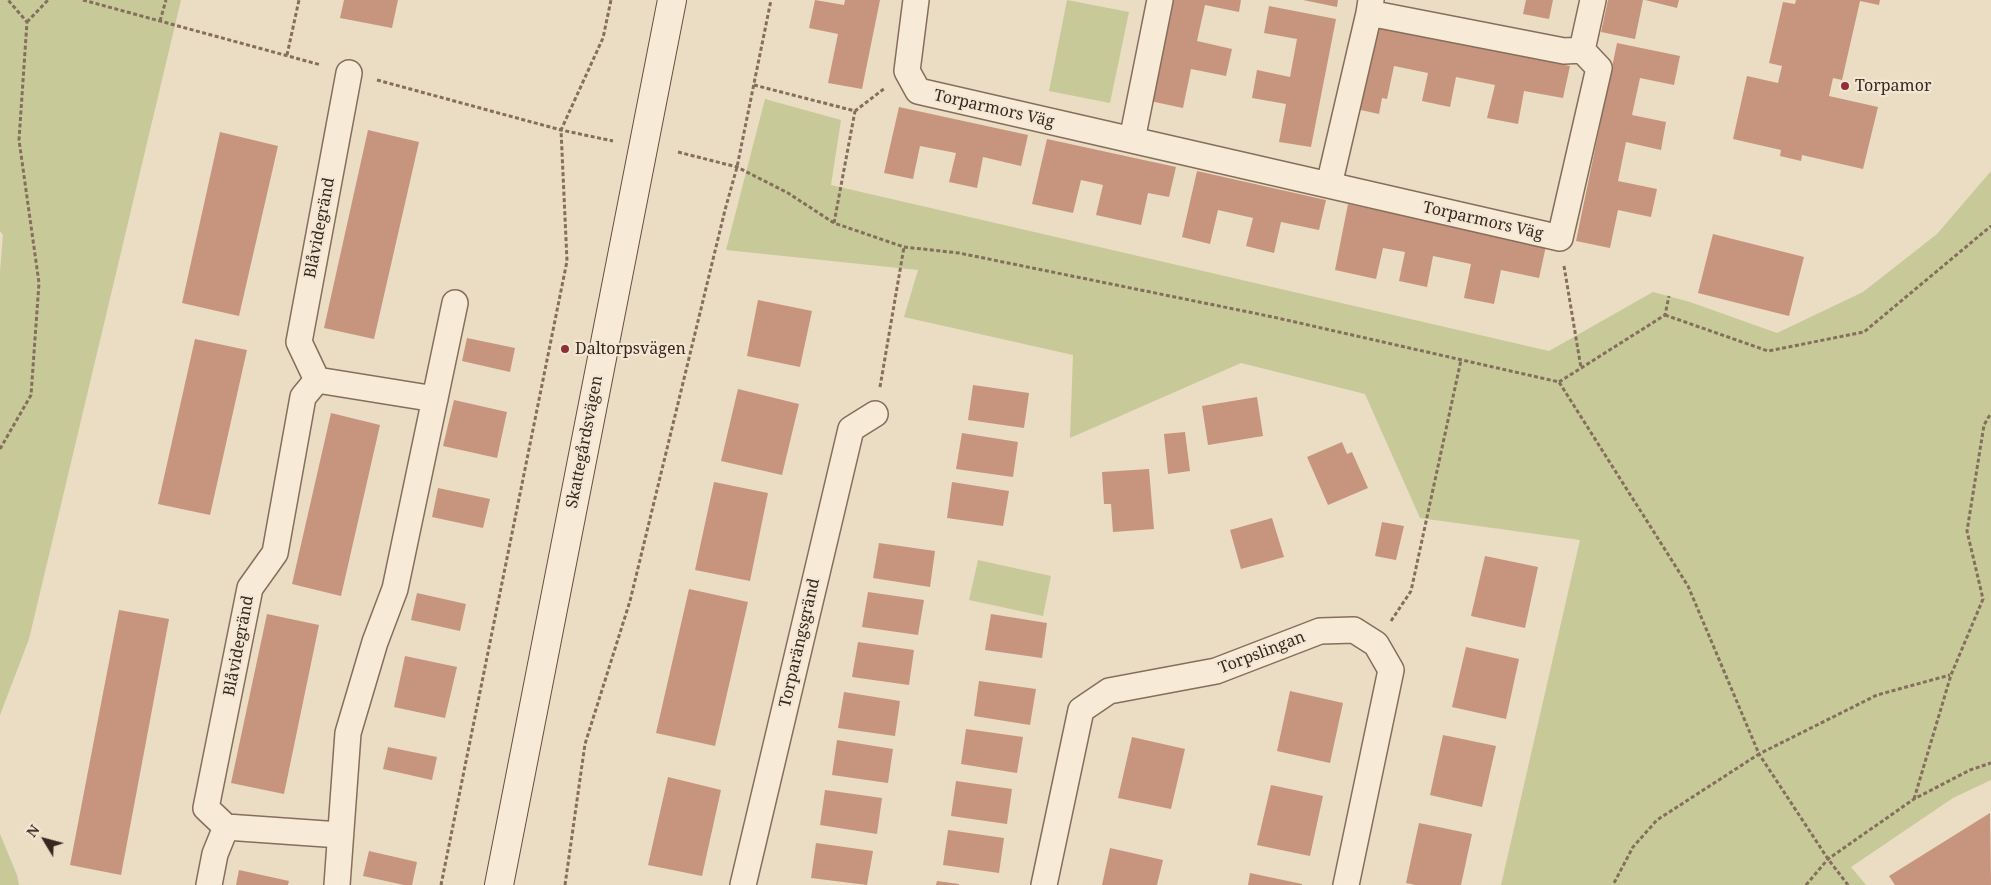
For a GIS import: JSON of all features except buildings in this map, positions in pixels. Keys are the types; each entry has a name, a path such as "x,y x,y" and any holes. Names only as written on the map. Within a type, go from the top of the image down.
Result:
{"street":[{"name":"Skattegårdsvägen","path":"499,885 672,0"},
{"path":"907,71 916,0"},
{"path":"1132,140 1160,0"},
{"path":"1329,185 1370,6 1564,51 1582,50 1593,0"},
{"name":"Torparmors Väg","path":"907,71 918,91 1560,238 1599,68 1582,50"},
{"name":"Blåvidegränd","path":"226,827 206,808 250,588 275,553 303,397 317,380 299,342 350,73"},
{"path":"337,885 348,733 375,642 395,589 455,303"},
{"path":"317,380 435,399"},
{"name":"Torparängsgränd","path":"743,885 850,429 875,414"},
{"name":"Torpslingan","path":"1044,885 1081,710 1109,691 1216,671 1320,631 1354,630 1376,644 1391,670 1346,885"},
{"path":"209,885 215,854 226,827 340,835"}],"path":[{"path":"8,0 27,22"},
{"path":"0,449 31,395 39,283 19,140 27,22 48,0"},
{"path":"160,21 166,0"},
{"path":"287,56 299,0"},
{"path":"441,885 567,261 561,130 603,38 611,0"},
{"path":"565,885 585,744 630,601 724,210 737,167 771,0"},
{"path":"834,223 855,111 907,71"},
{"path":"754,85 855,111"},
{"path":"678,152 737,167 788,193 834,223 904,247 959,253 1254,313 1559,382 1665,315 1669,296"},
{"path":"1665,315 1768,351 1864,332 1991,226"},
{"path":"1560,238 1581,368"},
{"path":"875,414 904,247"},
{"path":"1376,644 1411,591 1460,360"},
{"path":"1559,382 1688,586 1759,754 1828,859 1848,885"},
{"path":"1914,800 1951,675 1983,598 1967,531 1984,425 1991,414"},
{"path":"1612,885 1633,847 1657,820 1759,754 1877,695 1951,675"},
{"path":"1806,885 1828,859 1914,800 1970,770 1991,763"}],"green space":[{"path":"0,0 181,0 29,639 0,715 0,272 3,235 0,231"},
{"path":"1067,0 1129,12 1110,103 1049,91"},
{"path":"765,99 841,120 831,185 1549,351 1653,292 1690,302 1777,333 1863,292 1937,234 1991,171 1991,780 1953,798 1851,867 1866,885 1501,885 1580,540 1420,518 1365,394 1241,363 1070,438 1073,355 904,317 918,270 726,250"},
{"path":"978,560 1051,576 1043,616 969,600"},
{"path":"0,834 17,875 19,885 0,885"}],"place":[{"name":"Torpamor","path":"1845,86"},
{"name":"Daltorpsvägen","path":"565,349"}]}
